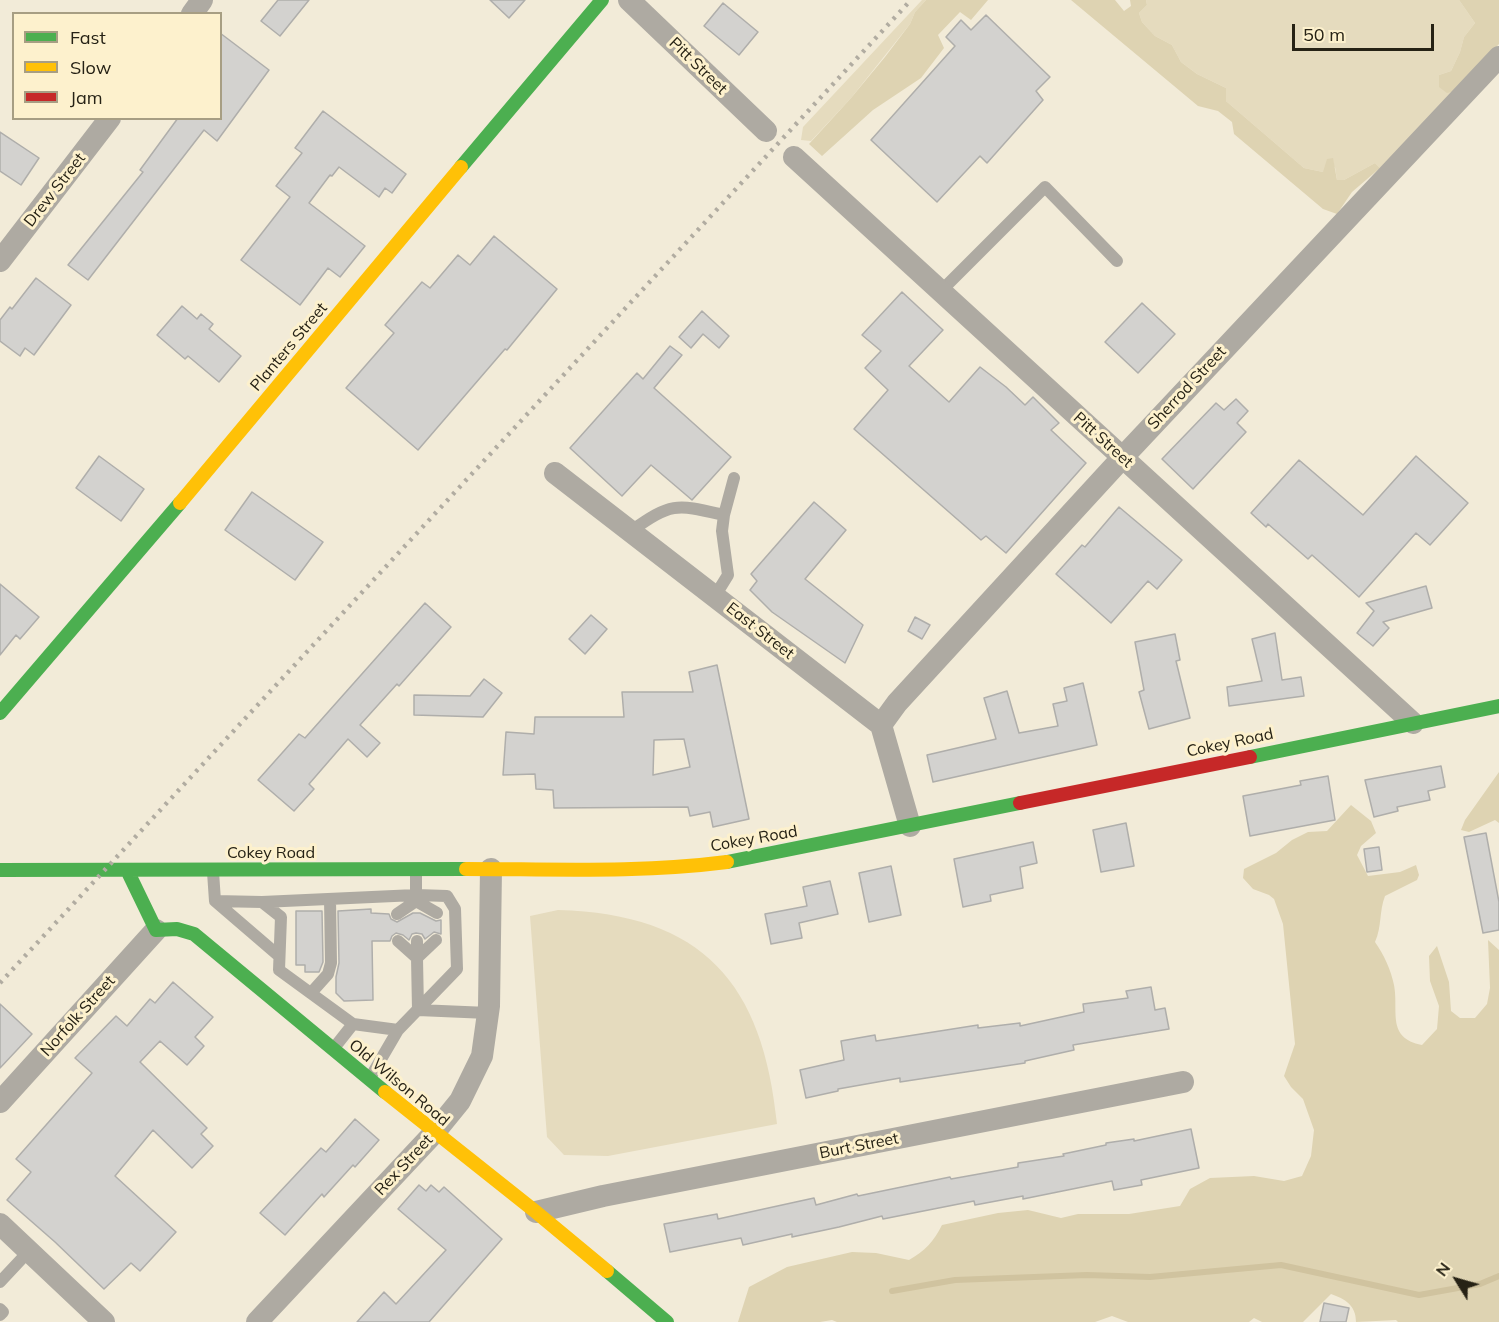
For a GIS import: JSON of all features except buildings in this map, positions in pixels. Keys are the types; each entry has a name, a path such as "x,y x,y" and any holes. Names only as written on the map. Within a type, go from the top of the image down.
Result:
{"street":[{"name":"Planters Street","path":"0,713 147,542 602,0"},
{"name":"Pitt Street","path":"629,0 766,131"},
{"name":"Sherrod Street","path":"881,724 897,703 1122,458 1499,57"},
{"name":"Drew Street","path":"0,261 108,120"},
{"name":"Pitt Street","path":"794,157 1413,723"},
{"name":"East Street","path":"555,473 881,724"},
{"name":"Cokey Road","path":"0,870 491,869 534,871 703,865 741,860 1499,706"},
{"path":"881,724 910,826"},
{"name":"Rex Street","path":"257,1322 434,1133 460,1101 475,1072 482,1056 488,1013 491,869"},
{"path":"127,870 156,930"},
{"name":"Old Wilson Road","path":"156,930 177,929 194,934 434,1133 536,1212 667,1322"},
{"name":"Norfolk Street","path":"0,1102 156,930"},
{"name":"Burt Street","path":"536,1212 603,1196 1183,1082"},
{"path":"0,1224 104,1322"}],"lane":[{"path":"940,292 1045,187 1117,261"},
{"path":"715,596 728,575 722,531 734,478"},
{"path":"631,531 669,508 690,507 724,515"},
{"path":"416,869 416,903"},
{"path":"213,870 215,901 279,956"},
{"path":"215,901 262,902 330,898 416,903 447,896 455,909 457,969 398,1030 369,1079"},
{"path":"311,993 328,974 331,963 330,898"},
{"path":"262,902 281,917 279,970 353,1024 398,1030"},
{"path":"416,903 436,913"},
{"path":"398,914 416,903"},
{"path":"417,958 436,940"},
{"path":"398,941 417,958"},
{"path":"417,941 418,1010"},
{"path":"418,1010 488,1013"},
{"path":"333,1049 353,1024"},
{"path":"0,1282 29,1251"},
{"path":"0,1309 3,1312 0,1315"}],"shaded area":[{"path":"922,0 926,0 915,12 910,24 851,98 811,141 801,140 803,127"},
{"path":"926,0 988,0 971,20 960,12 938,35 944,48 921,78 873,110 822,156 809,144 885,57 910,24 915,12"},
{"path":"1071,0 1115,0 1124,11 1131,6 1130,0 1146,0 1147,5 1139,13 1142,22 1155,36 1172,45 1181,62 1197,74 1226,88 1226,101 1304,168 1323,172 1327,159 1333,158 1337,180 1344,180 1375,163 1380,168 1352,192 1337,214 1323,209 1234,134 1232,122 1218,111 1198,106"},
{"path":"1146,0 1459,0 1475,23 1464,37 1451,71 1439,75 1455,91 1380,168 1375,163 1344,180 1337,180 1335,167 1323,172 1304,168 1226,101 1226,88 1197,74 1181,62 1172,45 1155,36 1142,22 1139,13 1147,5"},
{"path":"1459,0 1499,0 1499,44 1455,91 1447,93 1439,87 1439,75 1451,71 1464,37 1475,23"},
{"path":"1499,772 1499,823 1495,820 1469,832 1461,830 1465,820"},
{"path":"1351,805 1371,821 1376,833 1361,846 1357,855 1368,876 1400,872 1416,865 1419,875 1417,880 1385,896 1375,942 1391,974 1394,985 1396,1022 1403,1036 1422,1045 1437,1029 1439,1006 1430,981 1429,956 1437,946 1449,982 1451,1011 1460,1018 1475,1018 1487,1004 1490,988 1488,940 1499,950 1499,1322 1398,1322 1396,1320 1356,1322 1352,1307 1341,1298 1331,1294 1303,1322 1262,1322 1254,1318 1249,1322 1128,1322 1112,1316 1095,1322 837,1322 832,1320 738,1322 749,1287 787,1267 852,1252 876,1253 909,1260 928,1245 942,1225 998,1213 1028,1210 1061,1218 1078,1214 1129,1214 1180,1206 1190,1189 1210,1178 1254,1176 1284,1181 1302,1176 1311,1156 1314,1130 1303,1099 1284,1076 1295,1044 1283,924 1274,899 1253,889 1243,878 1244,869 1276,853 1292,840 1308,832 1327,831"},
{"path":"558,910 608,915 651,925 687,942 717,966 740,995 757,1032 770,1074 777,1124 608,1156 564,1155 547,1137 530,916"}],"waterway":[{"path":"892,1291 955,1280 1087,1275 1150,1277 1281,1265 1419,1295 1480,1284 1499,1276"}],"railway":[{"path":"0,983 911,0"}],"traffic: fast":[{"path":"461,167 602,0"},
{"path":"0,713 180,503"},
{"path":"1250,757 1499,706"},
{"path":"727,862 1020,803"},
{"path":"0,870 466,869"},
{"path":"127,870 156,930 177,929 194,934 385,1092"},
{"path":"607,1271 667,1322"}],"traffic: slow":[{"path":"180,503 461,167"},
{"path":"466,869 630,869 727,862"},
{"path":"385,1092 607,1271"}],"traffic: jam":[{"path":"1020,803 1250,757"}]}
